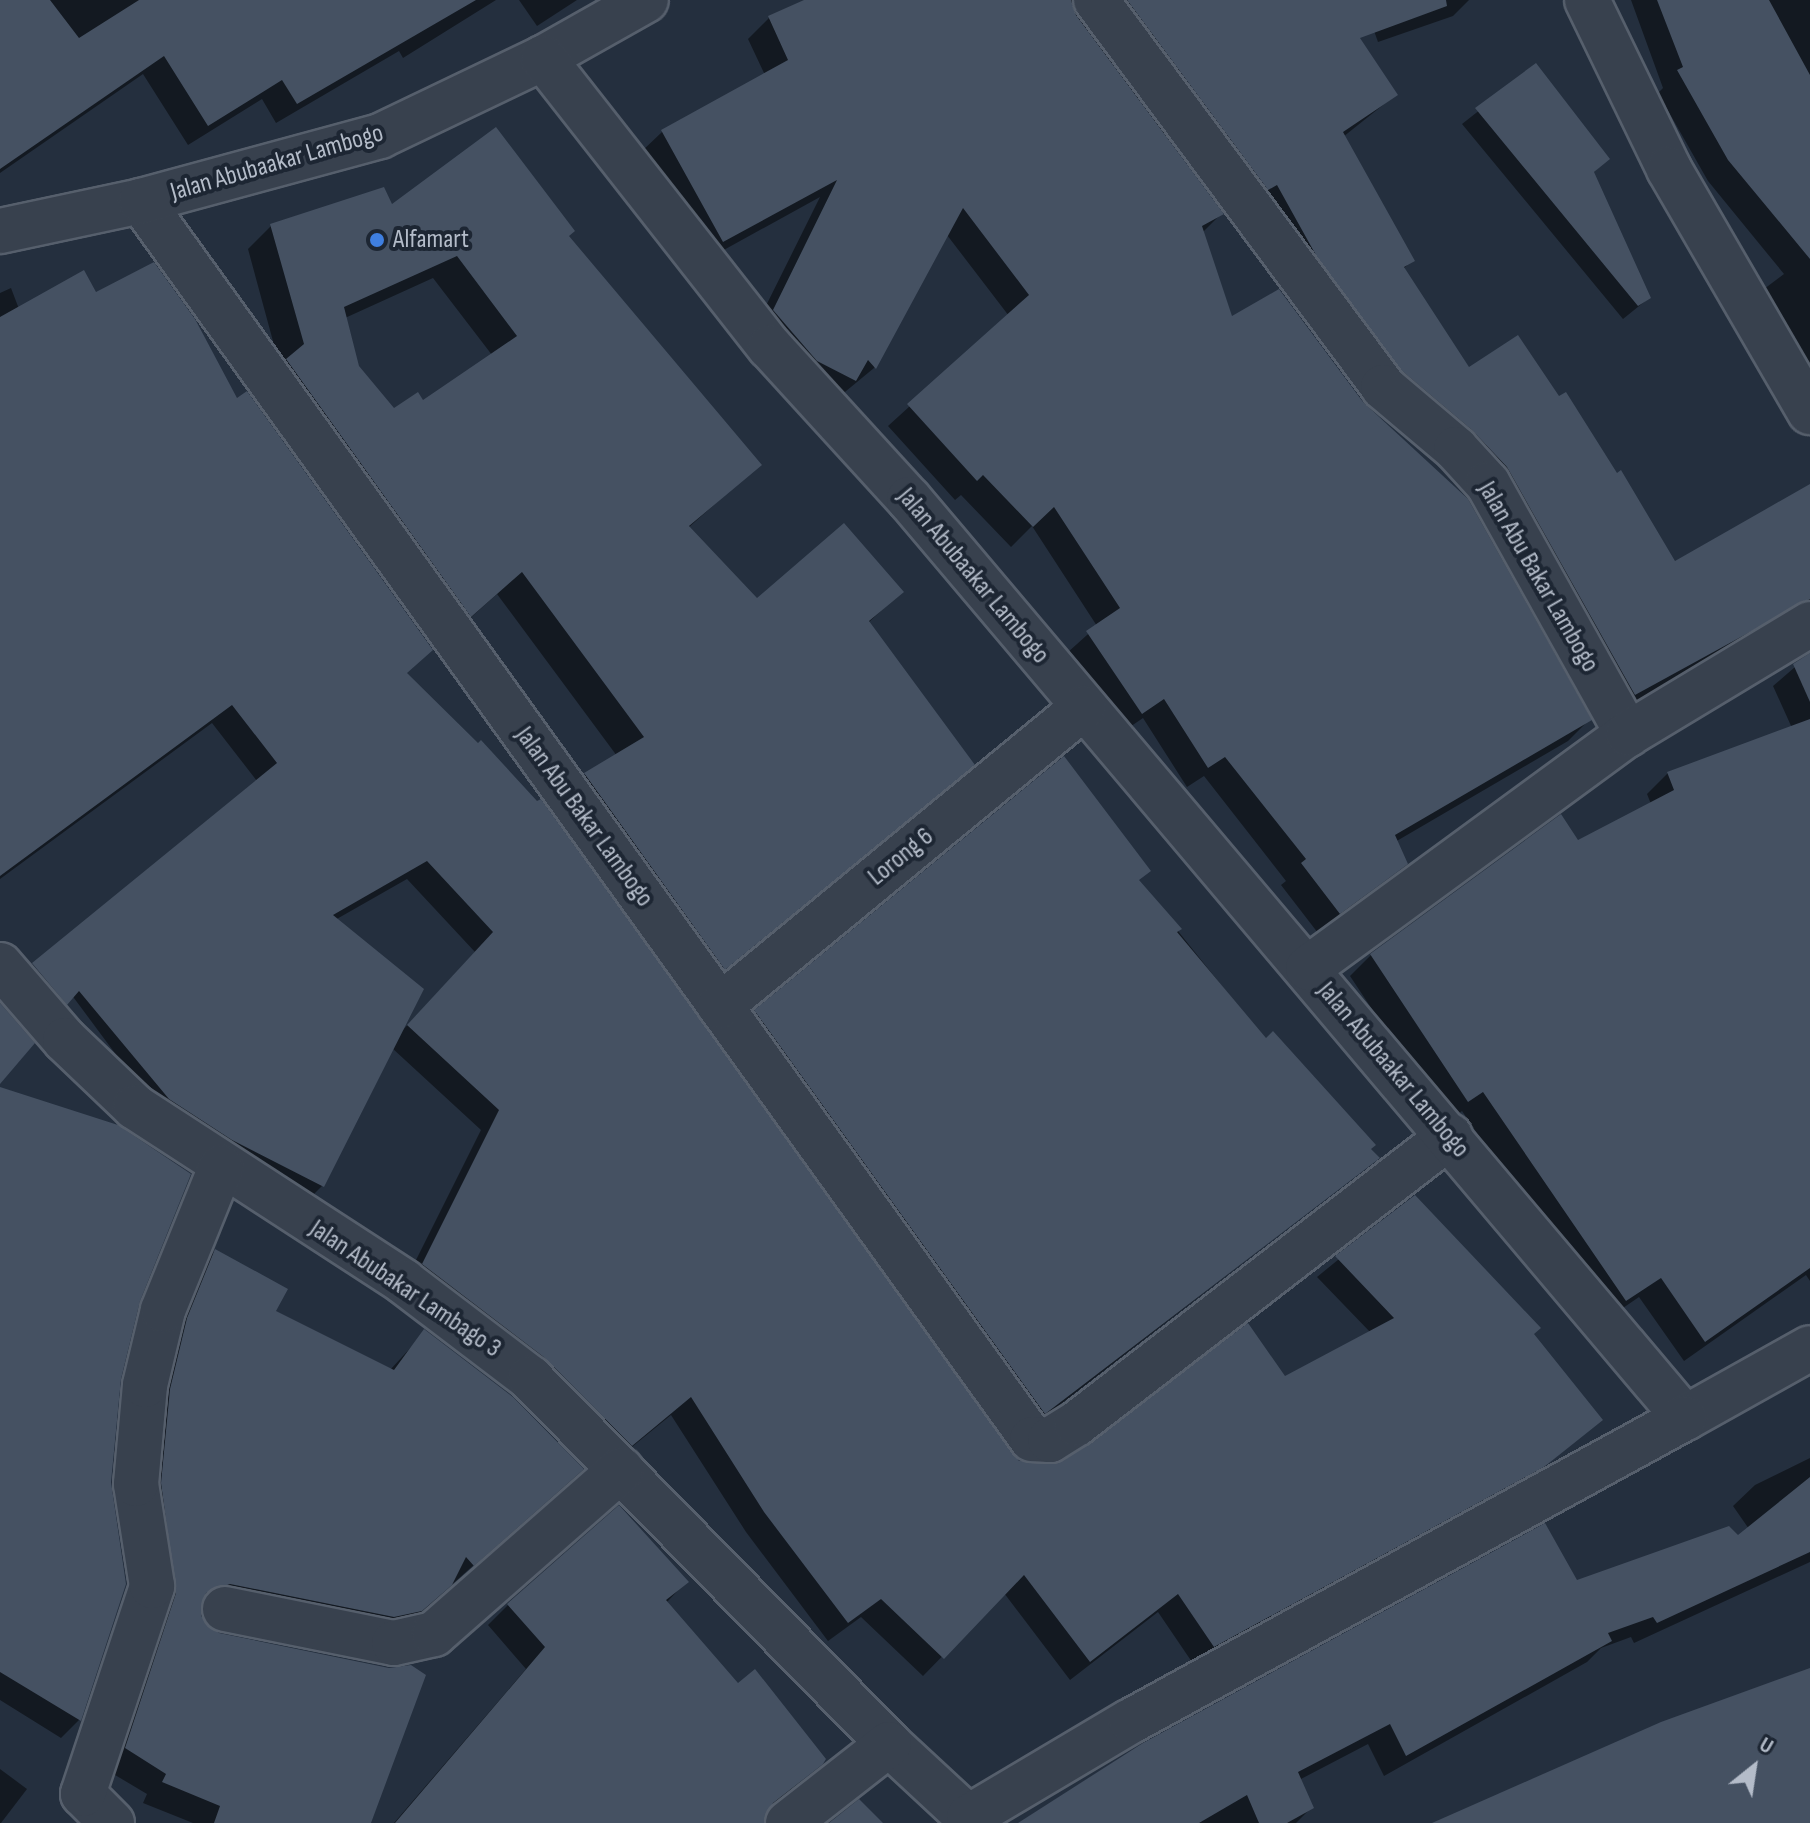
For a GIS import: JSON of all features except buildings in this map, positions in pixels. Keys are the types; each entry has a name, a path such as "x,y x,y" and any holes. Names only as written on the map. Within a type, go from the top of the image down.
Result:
{"street":[{"path":"543,58 646,0"},
{"name":"Jalan Abu Bakar Lambogo","path":"1096,0 1383,387 1456,449 1488,484 1628,734"},
{"path":"1587,0 1669,169 1810,412"},
{"name":"Jalan Abubaakar Lambogo","path":"0,231 141,201 380,136 543,58 770,347 909,499 1685,1418"},
{"name":"Jalan Abu Bakar Lambogo","path":"141,201 1026,1434 1040,1442 1050,1440 1076,1424 1450,1136"},
{"path":"1308,968 1628,734 1810,624"},
{"name":"Lorong 6","path":"720,1006 1083,708"},
{"name":"Jalan Abubakar Lambago 3","path":"0,965 98,1074 135,1107 221,1167 469,1327 569,1414 889,1744 971,1820"},
{"path":"98,1808 152,1586 136,1484 145,1385 163,1310 221,1167"},
{"path":"971,1820 1131,1721 1810,1348"},
{"path":"225,1609 394,1643 434,1634 621,1470"},
{"path":"788,1823 889,1744"}],"place":[{"name":"Alfamart","path":"377,240"}]}
